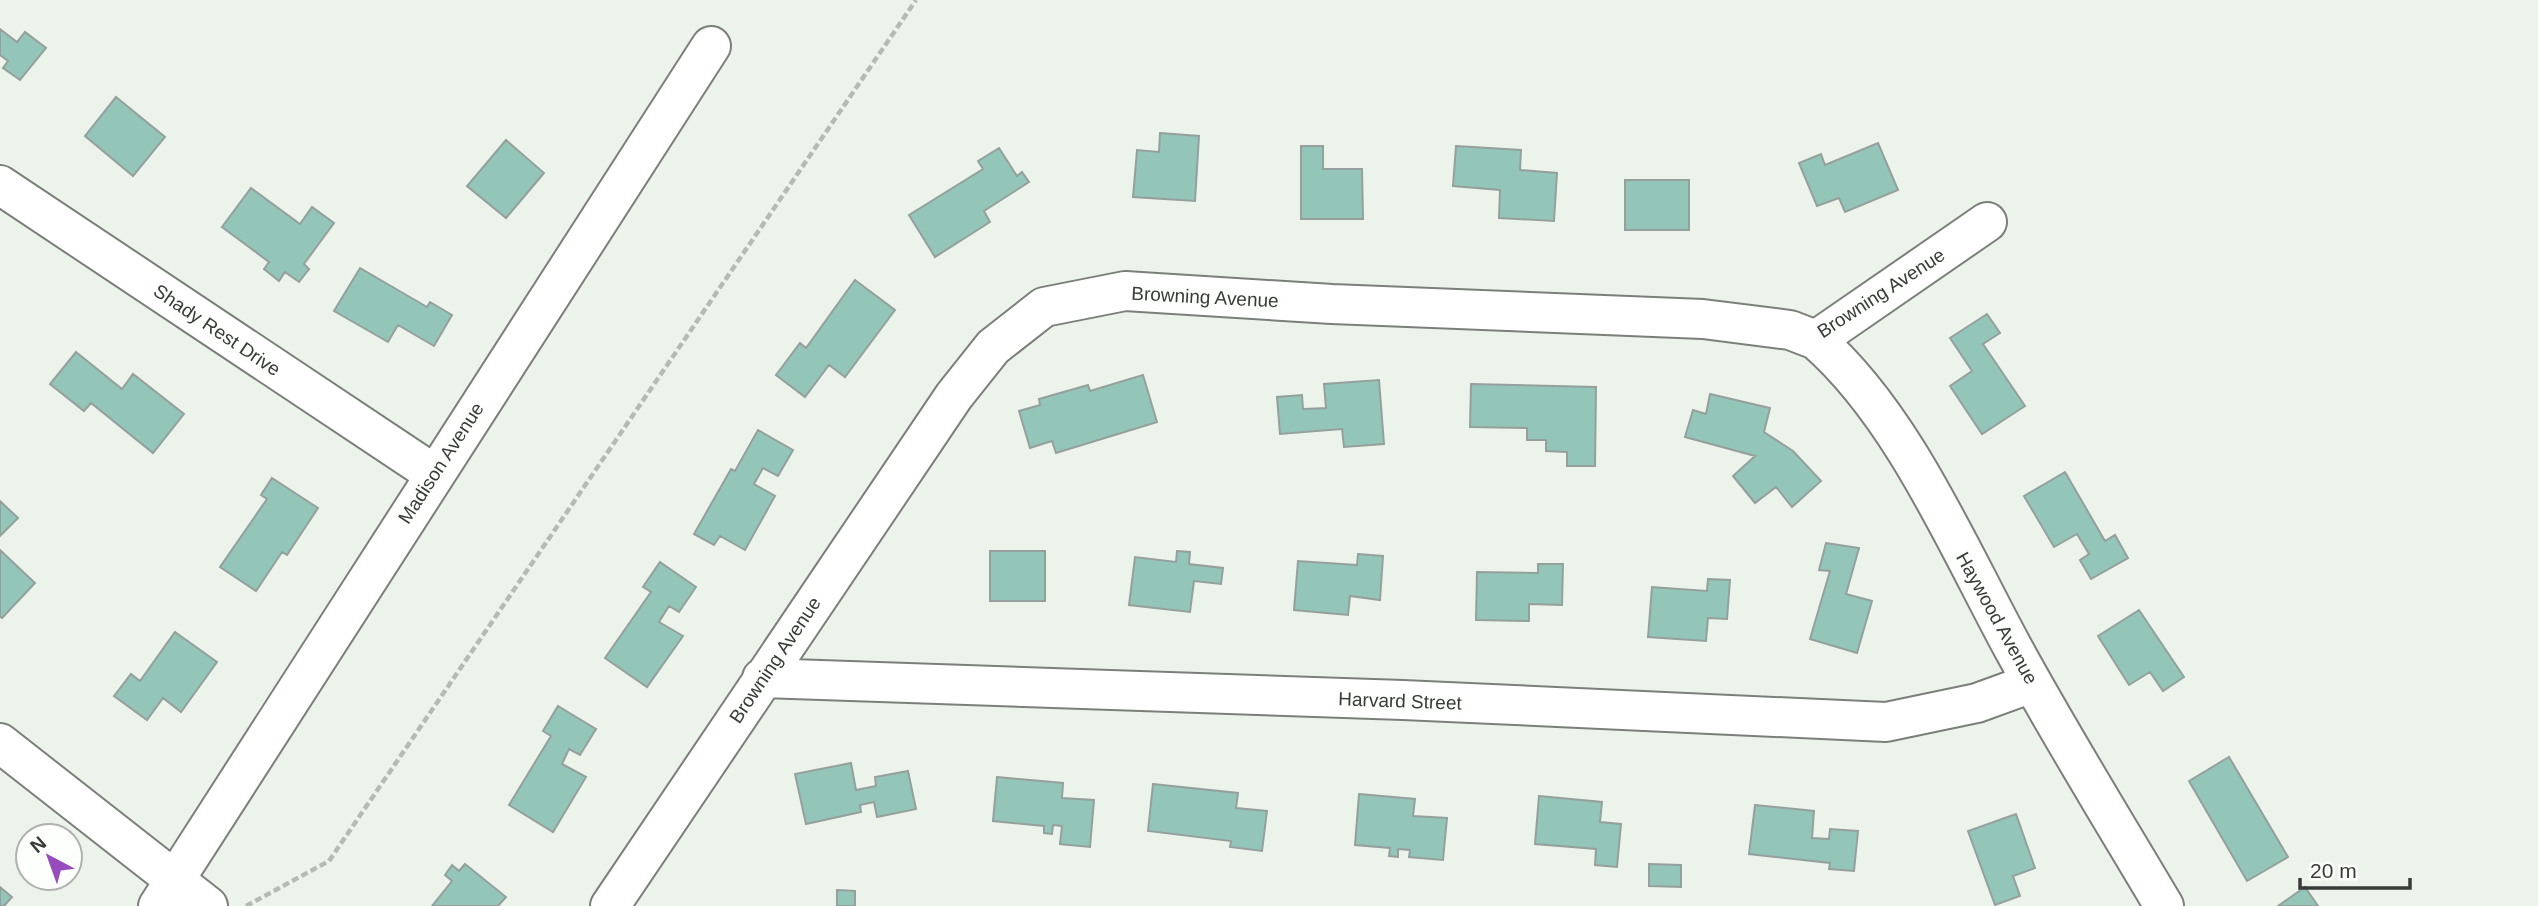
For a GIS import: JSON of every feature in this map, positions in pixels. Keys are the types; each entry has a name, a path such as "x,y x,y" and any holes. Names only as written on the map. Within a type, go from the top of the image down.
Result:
{"street":[{"name":"Madison Avenue","path":"166,894 711,46"},
{"name":"Shady Rest Drive","path":"0,185 434,474"},
{"name":"Browning Avenue","path":"610,906 954,396 993,346 1044,307 1125,291 1332,304 1703,319 1790,330 1816,340 1987,222"},
{"name":"Haywood Avenue","path":"1816,340 1845,365 1903,445 2032,683 2164,906"},
{"name":"Harvard Street","path":"762,678 1403,700 1886,722 1977,703 2032,683"},
{"path":"0,743 166,894 208,906"}],"path":[{"path":"245,906 329,861 916,0"}],"building":[{"path":"0,29 17,42 25,32 46,48 20,80 3,68 8,61 0,55"},
{"path":"116,97 165,137 133,176 85,136"},
{"path":"1160,133 1199,136 1195,201 1133,197 1137,150 1159,152"},
{"path":"506,140 544,173 506,218 467,186"},
{"path":"1878,143 1898,190 1845,212 1839,198 1817,206 1799,163 1821,154 1825,165"},
{"path":"1301,146 1323,146 1323,169 1362,169 1363,219 1301,219"},
{"path":"1456,146 1521,150 1520,170 1557,173 1554,221 1499,218 1500,190 1453,186"},
{"path":"999,148 1017,176 1022,172 1029,182 984,211 990,222 935,257 909,215 983,169 978,161"},
{"path":"1625,180 1689,180 1689,230 1625,230"},
{"path":"251,188 300,224 312,207 334,223 304,264 309,269 299,282 285,272 279,281 264,269 269,262 222,227"},
{"path":"360,268 427,307 430,302 452,315 434,346 398,325 388,342 334,311"},
{"path":"855,280 895,310 845,377 829,365 805,397 776,375 800,343 806,348"},
{"path":"1987,314 2000,333 1983,344 2025,406 1982,434 1950,386 1972,371 1950,338"},
{"path":"76,352 122,389 133,374 184,414 153,453 91,403 84,411 50,384"},
{"path":"1143,375 1157,422 1056,453 1052,441 1030,448 1019,411 1040,405 1039,399 1088,385 1090,391"},
{"path":"1379,380 1384,444 1344,447 1342,429 1280,434 1277,397 1302,395 1303,409 1326,408 1324,384"},
{"path":"1471,384 1596,387 1595,466 1567,466 1567,452 1546,451 1546,440 1527,440 1527,428 1470,427"},
{"path":"1710,394 1770,408 1764,432 1793,451 1821,481 1792,507 1776,487 1755,503 1733,476 1755,456 1685,437 1693,410 1706,414"},
{"path":"758,430 793,450 778,476 763,468 754,484 775,496 745,550 720,536 714,545 694,534 731,469 735,471"},
{"path":"2065,472 2105,541 2115,535 2128,558 2091,579 2080,560 2089,554 2077,534 2054,547 2024,496"},
{"path":"272,478 318,508 287,555 282,552 256,591 220,567 267,499 261,495"},
{"path":"0,501 18,518 0,536"},
{"path":"1826,543 1859,548 1846,594 1872,601 1857,653 1810,639 1830,571 1819,570"},
{"path":"0,550 35,583 2,618 0,616"},
{"path":"990,551 1045,551 1045,601 990,601"},
{"path":"1177,551 1190,552 1189,564 1223,568 1221,584 1194,581 1190,612 1129,605 1135,557 1176,562"},
{"path":"1358,554 1383,556 1380,600 1350,596 1348,615 1294,610 1298,561 1357,565"},
{"path":"660,562 696,587 679,612 669,606 659,622 683,636 647,687 605,658 651,592 643,587"},
{"path":"1538,564 1563,564 1562,605 1529,604 1529,621 1476,620 1477,572 1538,573"},
{"path":"1708,579 1730,580 1727,619 1708,618 1706,641 1648,637 1652,587 1707,591"},
{"path":"2139,610 2184,677 2163,691 2150,672 2129,685 2098,636"},
{"path":"175,632 217,662 181,712 163,698 147,720 114,696 131,674 140,681"},
{"path":"558,706 596,729 580,755 569,749 562,764 586,777 553,832 509,805 551,736 543,731"},
{"path":"2229,757 2288,857 2247,881 2189,781"},
{"path":"851,763 856,790 876,786 875,777 908,771 916,809 877,817 874,802 860,805 861,812 806,824 795,774"},
{"path":"997,777 1063,783 1062,798 1094,800 1090,847 1060,844 1062,826 1053,825 1052,834 1044,833 1044,826 993,821"},
{"path":"1153,784 1238,793 1236,808 1267,811 1262,851 1230,847 1231,841 1148,831"},
{"path":"1359,794 1415,799 1413,816 1447,818 1443,860 1409,857 1410,850 1398,849 1398,857 1389,856 1390,848 1355,845"},
{"path":"1539,796 1602,802 1600,822 1621,824 1617,867 1595,865 1596,849 1535,844"},
{"path":"1755,805 1814,811 1812,838 1829,839 1830,829 1858,831 1854,871 1829,869 1830,863 1749,854"},
{"path":"2016,814 2035,868 2013,876 2020,896 1995,905 1968,831"},
{"path":"465,864 506,897 498,906 432,906 452,881 445,875 452,865 459,871"},
{"path":"1649,864 1681,865 1681,887 1649,886"},
{"path":"0,887 12,897 4,906 0,906"},
{"path":"2305,887 2318,906 2278,906"},
{"path":"837,890 855,891 855,906 837,906"}]}
